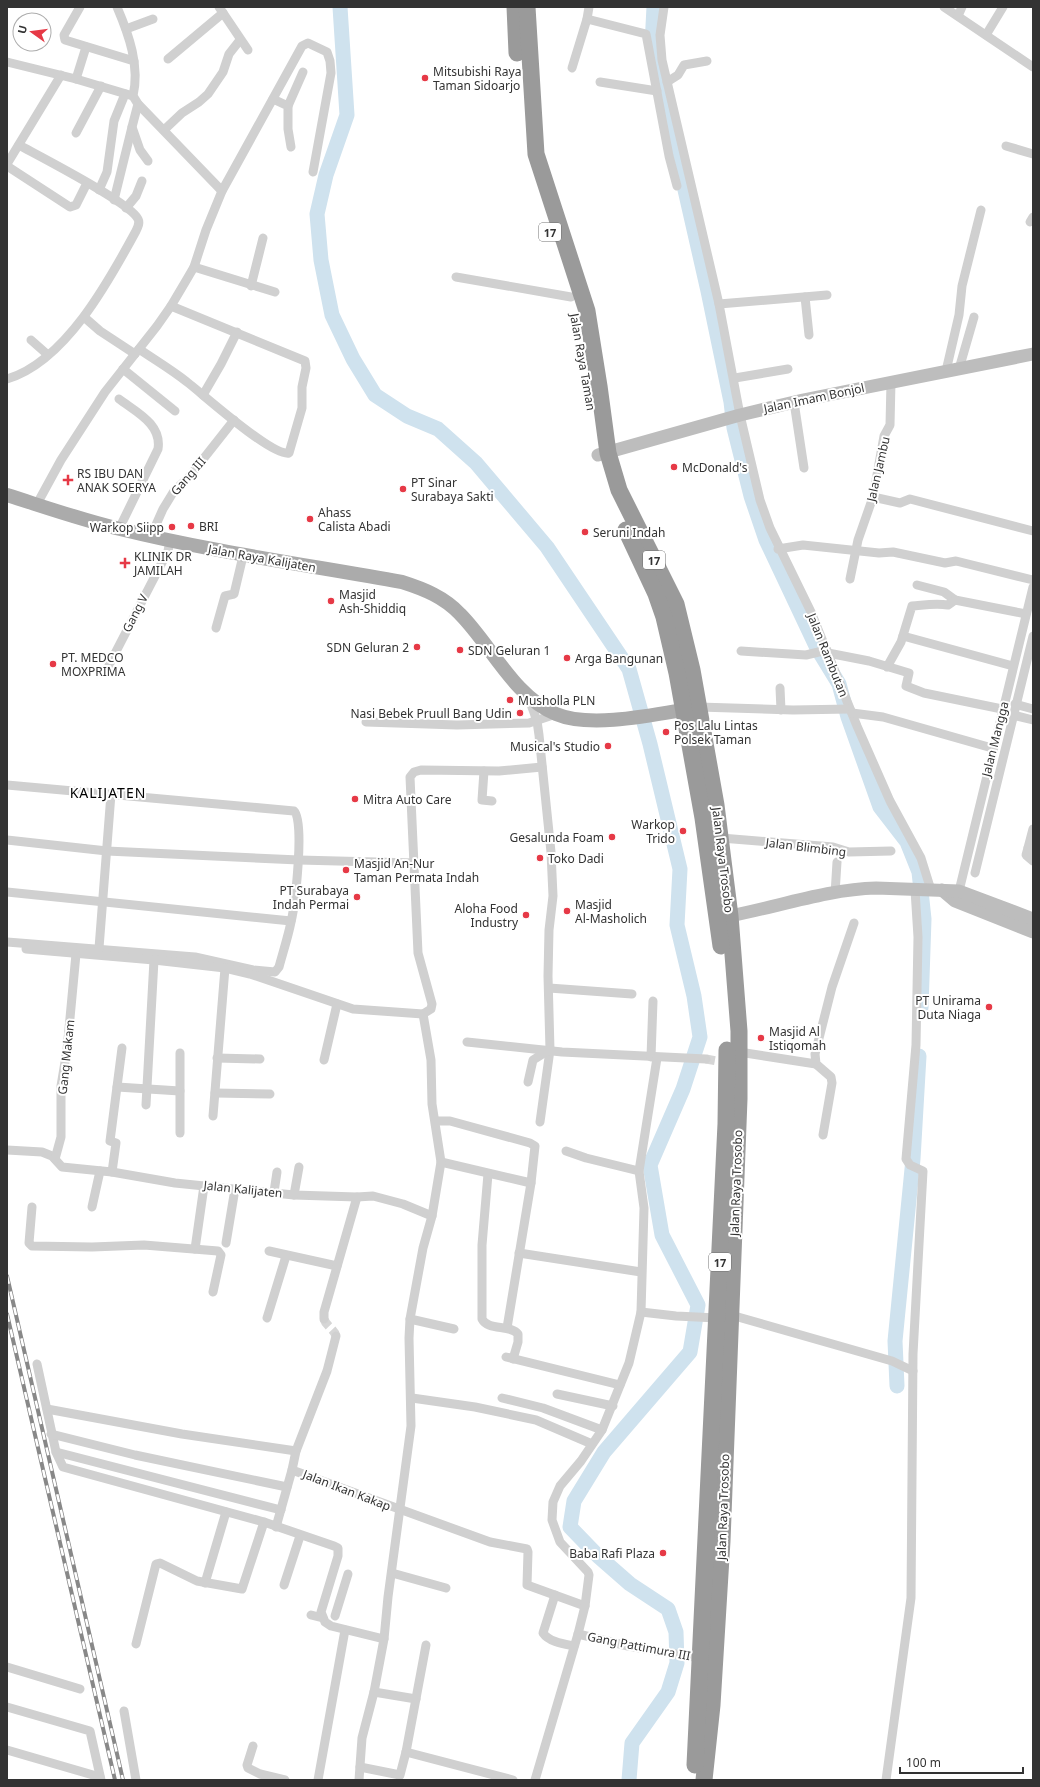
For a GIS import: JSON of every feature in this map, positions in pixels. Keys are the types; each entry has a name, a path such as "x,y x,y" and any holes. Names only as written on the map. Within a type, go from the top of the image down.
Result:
{"highway":[{"name":"Jalan Raya Taman","path":"514,7 524,148 533,186 572,297 603,454 619,490 676,604 691,709"},
{"name":"Jalan Raya Taman","path":"527,7 536,154 587,311 599,386 603,454"},
{"name":"Jalan Raya Trosobo","path":"691,709 721,838 730,916 737,996 728,1058"},
{"name":"Jalan Raya Trosobo","path":"691,709 719,923 726,1004 728,1058 718,1317 712,1704 704,1780"},
{"name":"Jalan Raya Trosobo","path":"694,1780 695,1657 714,1533"}],"main road":[{"name":"Jalan Raya Kalijaten","path":"7,495 119,529 170,541 243,556 402,582 436,596 460,614 527,695 556,714"},
{"path":"556,714 582,719 630,718 691,709"}],"street":[{"path":"80,7 64,39 67,42 134,61"},
{"path":"114,200 137,104 134,61 126,29 117,7"},
{"path":"572,68 588,19 589,7"},
{"path":"662,7 660,46 667,82 677,186"},
{"path":"944,7 1033,67"},
{"path":"958,16 962,7"},
{"path":"986,35 1003,7"},
{"path":"168,59 221,10 248,50"},
{"path":"126,29 153,19"},
{"path":"588,19 646,34 657,91 671,128"},
{"path":"164,130 182,113 208,94 223,72 229,54 240,40"},
{"path":"37,504 72,443 105,392 172,306 194,267 208,225 222,191 304,43 308,42 327,52 330,61 330,85 313,172"},
{"path":"76,79 86,47"},
{"path":"667,82 678,76 684,65 707,61"},
{"path":"7,62 101,86 137,104 222,191"},
{"path":"291,147 288,129 288,106 303,72"},
{"path":"61,75 7,165 70,208 76,205 87,182"},
{"path":"600,82 657,91"},
{"path":"76,133 101,86"},
{"path":"273,99 288,106"},
{"path":"99,190 107,172 114,121 137,104"},
{"path":"132,127 140,150 148,161"},
{"name":"Jalan Rambutan","path":"671,128 719,304 735,378 734,417 760,500 778,548 811,612 823,652 848,710 890,801 921,858 926,890 918,937 916,1045 906,1159 923,1171 913,1371"},
{"path":"7,379 23,373 48,355 87,319 139,226 138,218 126,208 87,182 19,145"},
{"path":"1006,146 1033,154"},
{"path":"126,208 136,196 142,181"},
{"path":"946,371 959,314 962,286 981,210"},
{"path":"251,286 263,238"},
{"path":"194,267 251,286 275,292"},
{"path":"456,277 572,297"},
{"path":"719,304 827,295"},
{"path":"805,297 808,335"},
{"path":"87,319 137,352 181,377 270,448 289,453 302,408 302,387 306,368 302,359 172,306"},
{"path":"959,369 974,317"},
{"path":"202,395 221,364 237,332"},
{"path":"31,340 48,355"},
{"name":"Jalan Imam Bonjol","path":"603,454 734,417 794,402 1033,354"},
{"path":"123,369 175,411"},
{"path":"735,378 788,369"},
{"name":"Jalan Jambu","path":"850,579 856,550 873,497 884,436 890,425 891,382"},
{"path":"119,399 152,424 157,433 159,442 158,449 119,529"},
{"path":"794,402 804,468"},
{"name":"Gang III","path":"151,536 163,509 174,491 189,477 234,420"},
{"path":"873,497 900,503 910,499 1033,531"},
{"name":"Gang V","path":"109,665 168,551 170,541"},
{"path":"778,548 803,546 879,553 893,552 945,563 956,561 1033,580"},
{"path":"216,628 226,596 234,594 243,556"},
{"path":"917,585 944,592 955,600 1026,614"},
{"name":"Jalan Mangga","path":"959,891 992,748 1033,587"},
{"path":"887,667 903,636 912,606 925,606 936,603 948,605 955,600"},
{"path":"903,636 1013,666"},
{"path":"975,873 1015,704 1033,636"},
{"path":"741,652 806,655 823,652 859,658 909,673 906,686 924,693 1002,709"},
{"path":"780,688 781,710"},
{"path":"527,695 537,721 553,896 549,930 549,1050 540,1122"},
{"path":"1015,704 1033,709"},
{"path":"691,709 848,710 883,717 992,748"},
{"path":"366,722 457,725 529,723 556,714"},
{"path":"1013,715 1033,720"},
{"path":"7,948 154,960 224,968 250,974 337,1004 359,1010 422,1014 429,1011 432,1004 418,953 415,863 409,782 412,773 421,770 484,771 542,767"},
{"path":"484,771 482,800 492,801"},
{"path":"7,785 294,810 298,817 299,860 291,921 277,971 254,970 204,958 99,948 7,942"},
{"path":"99,948 111,794"},
{"path":"1033,829 1030,849 1026,857 1033,861"},
{"name":"Jalan Blimbing","path":"721,838 833,848 850,852 891,851"},
{"path":"7,840 107,851 299,860 415,863"},
{"path":"835,894 837,862"},
{"path":"730,916 863,889 959,891 1033,919"},
{"path":"926,890 955,901 977,914 1033,932"},
{"path":"7,892 103,900 291,921"},
{"path":"816,1064 815,1054 832,987 854,923"},
{"name":"Gang Makam","path":"55,1159 61,1136 62,1086 76,954"},
{"path":"146,1105 154,960"},
{"path":"213,1116 224,968"},
{"path":"549,988 632,994"},
{"path":"535,1780 578,1634 585,1606 588,1572 560,1542 552,1520 553,1502 560,1486 581,1461 602,1430 613,1406 629,1363 641,1312 644,1208 639,1167 654,1057 653,1001"},
{"path":"324,1060 337,1004"},
{"path":"359,1780 362,1738 374,1692 384,1639 411,1426 412,1398 409,1338 410,1319 423,1248 432,1216 441,1162 432,1104 431,1060 422,1014"},
{"path":"468,1042 549,1050 705,1059"},
{"path":"112,1172 116,1143 110,1141 122,1048"},
{"path":"528,1082 533,1060 549,1050"},
{"path":"180,1053 180,1133"},
{"path":"217,1058 260,1059"},
{"path":"728,1058 816,1064 831,1077 832,1082 823,1135"},
{"path":"117,1087 180,1091"},
{"path":"215,1093 270,1094"},
{"path":"435,1117 532,1144 536,1150 518,1253 507,1328"},
{"name":"Jalan Kalijaten","path":"7,1150 38,1151 46,1153 55,1159 62,1167 112,1172 175,1183 294,1195 372,1196 403,1204 432,1216"},
{"path":"566,1150 586,1158 639,1167"},
{"path":"441,1162 531,1183"},
{"path":"294,1195 299,1166"},
{"path":"92,1207 100,1171"},
{"path":"274,1192 277,1172"},
{"path":"488,1174 482,1245 482,1320 487,1324 516,1331 519,1336 510,1358 620,1385"},
{"path":"195,1249 204,1186"},
{"path":"226,1243 235,1189"},
{"path":"324,1319 324,1312 357,1197"},
{"path":"32,1207 29,1243 32,1246 92,1247 144,1245 218,1251 221,1253 213,1292"},
{"path":"269,1251 286,1256 337,1266"},
{"path":"518,1253 641,1272"},
{"path":"267,1318 286,1256"},
{"path":"641,1312 689,1317 718,1317 892,1361 913,1371 911,1598 886,1780"},
{"path":"410,1319 454,1328"},
{"path":"276,1527 296,1451 327,1371 336,1336"},
{"path":"37,1364 51,1434 56,1452 63,1467 264,1522 300,1536 338,1548 338,1556 321,1612 322,1618"},
{"path":"557,1394 613,1406"},
{"path":"412,1398 475,1407 536,1420 592,1444"},
{"path":"502,1398 543,1408 602,1430"},
{"path":"47,1409 182,1434 296,1451"},
{"path":"51,1434 135,1455 287,1487"},
{"path":"56,1452 281,1510"},
{"name":"Jalan Ikan Kakap","path":"292,1470 401,1511 490,1542 527,1549 527,1585 555,1595"},
{"path":"205,1583 226,1512"},
{"path":"136,1644 156,1564 160,1564 205,1583 242,1589 264,1522"},
{"path":"284,1585 300,1536"},
{"path":"392,1573 446,1588"},
{"path":"335,1616 348,1574"},
{"path":"574,1646 556,1642 543,1633 555,1595 585,1606"},
{"path":"318,1780 342,1629 335,1616 323,1605"},
{"path":"311,1615 322,1618 331,1626 384,1639"},
{"name":"Gang Pattimura III","path":"578,1634 695,1657"},
{"path":"360,1767 400,1775 406,1752 426,1645"},
{"path":"7,1667 80,1689"},
{"path":"374,1692 416,1699"},
{"path":"7,1707 90,1731 101,1778 7,1750"},
{"path":"124,1711 136,1780"},
{"path":"253,1746 247,1764 248,1768 260,1777 285,1780"},
{"path":"406,1752 513,1780"}],"waterway":[{"path":"340,7 347,115 326,175 317,214 321,260 332,315 353,359 375,395 407,416 438,429 476,463 547,547 629,669 650,744 680,869 677,925 694,996 700,1037 683,1089 650,1165 662,1235 698,1305 690,1352 604,1452 574,1501 570,1527 598,1556 630,1584 668,1609 676,1632 677,1663 668,1692 632,1743 629,1780"},
{"path":"654,7 652,45 708,291 731,402 734,428 751,496 766,540 817,648 839,684 848,717 880,807 907,842 919,872 924,919 921,1008"},
{"path":"897,1386 895,1341 913,1159 919,1056"}],"tunnel":[{"path":"706,1059 717,1061"},
{"path":"324,1319 326,1324 334,1331 336,1336"}],"railway":[{"path":"7,1276 123,1780"},
{"path":"7,1314 115,1780"}],"place":[{"name":"Mitsubishi Raya Taman Sidoarjo","path":"425,78"},
{"name":"McDonald's","path":"674,467"},
{"name":"RS IBU DAN ANAK SOERYA","path":"68,480"},
{"name":"PT Sinar Surabaya Sakti","path":"403,489"},
{"name":"Ahass Calista Abadi","path":"310,519"},
{"name":"BRI","path":"191,526"},
{"name":"Warkop Siipp","path":"172,527"},
{"name":"Seruni Indah","path":"585,532"},
{"name":"KLINIK DR JAMILAH","path":"125,563"},
{"name":"Masjid Ash-Shiddiq","path":"331,601"},
{"name":"SDN Geluran 2","path":"417,647"},
{"name":"SDN Geluran 1","path":"460,650"},
{"name":"Arga Bangunan","path":"567,658"},
{"name":"PT. MEDCO MOXPRIMA","path":"53,664"},
{"name":"Musholla PLN","path":"510,700"},
{"name":"Nasi Bebek Pruull Bang Udin","path":"520,713"},
{"name":"Pos Lalu Lintas Polsek Taman","path":"666,732"},
{"name":"Musical's Studio","path":"608,746"},
{"name":"Mitra Auto Care","path":"355,799"},
{"name":"Warkop Trido","path":"683,831"},
{"name":"Gesalunda Foam","path":"612,837"},
{"name":"Toko Dadi","path":"540,858"},
{"name":"Masjid An-Nur Taman Permata Indah","path":"346,870"},
{"name":"PT Surabaya Indah Permai","path":"357,897"},
{"name":"Masjid Al-Masholich","path":"567,911"},
{"name":"Aloha Food Industry","path":"526,915"},
{"name":"PT Unirama Duta Niaga","path":"989,1007"},
{"name":"Masjid Al Istiqomah","path":"761,1038"},
{"name":"Baba Rafi Plaza","path":"663,1553"}],"district":[{"name":"KALIJATEN","path":"108,792"}]}
